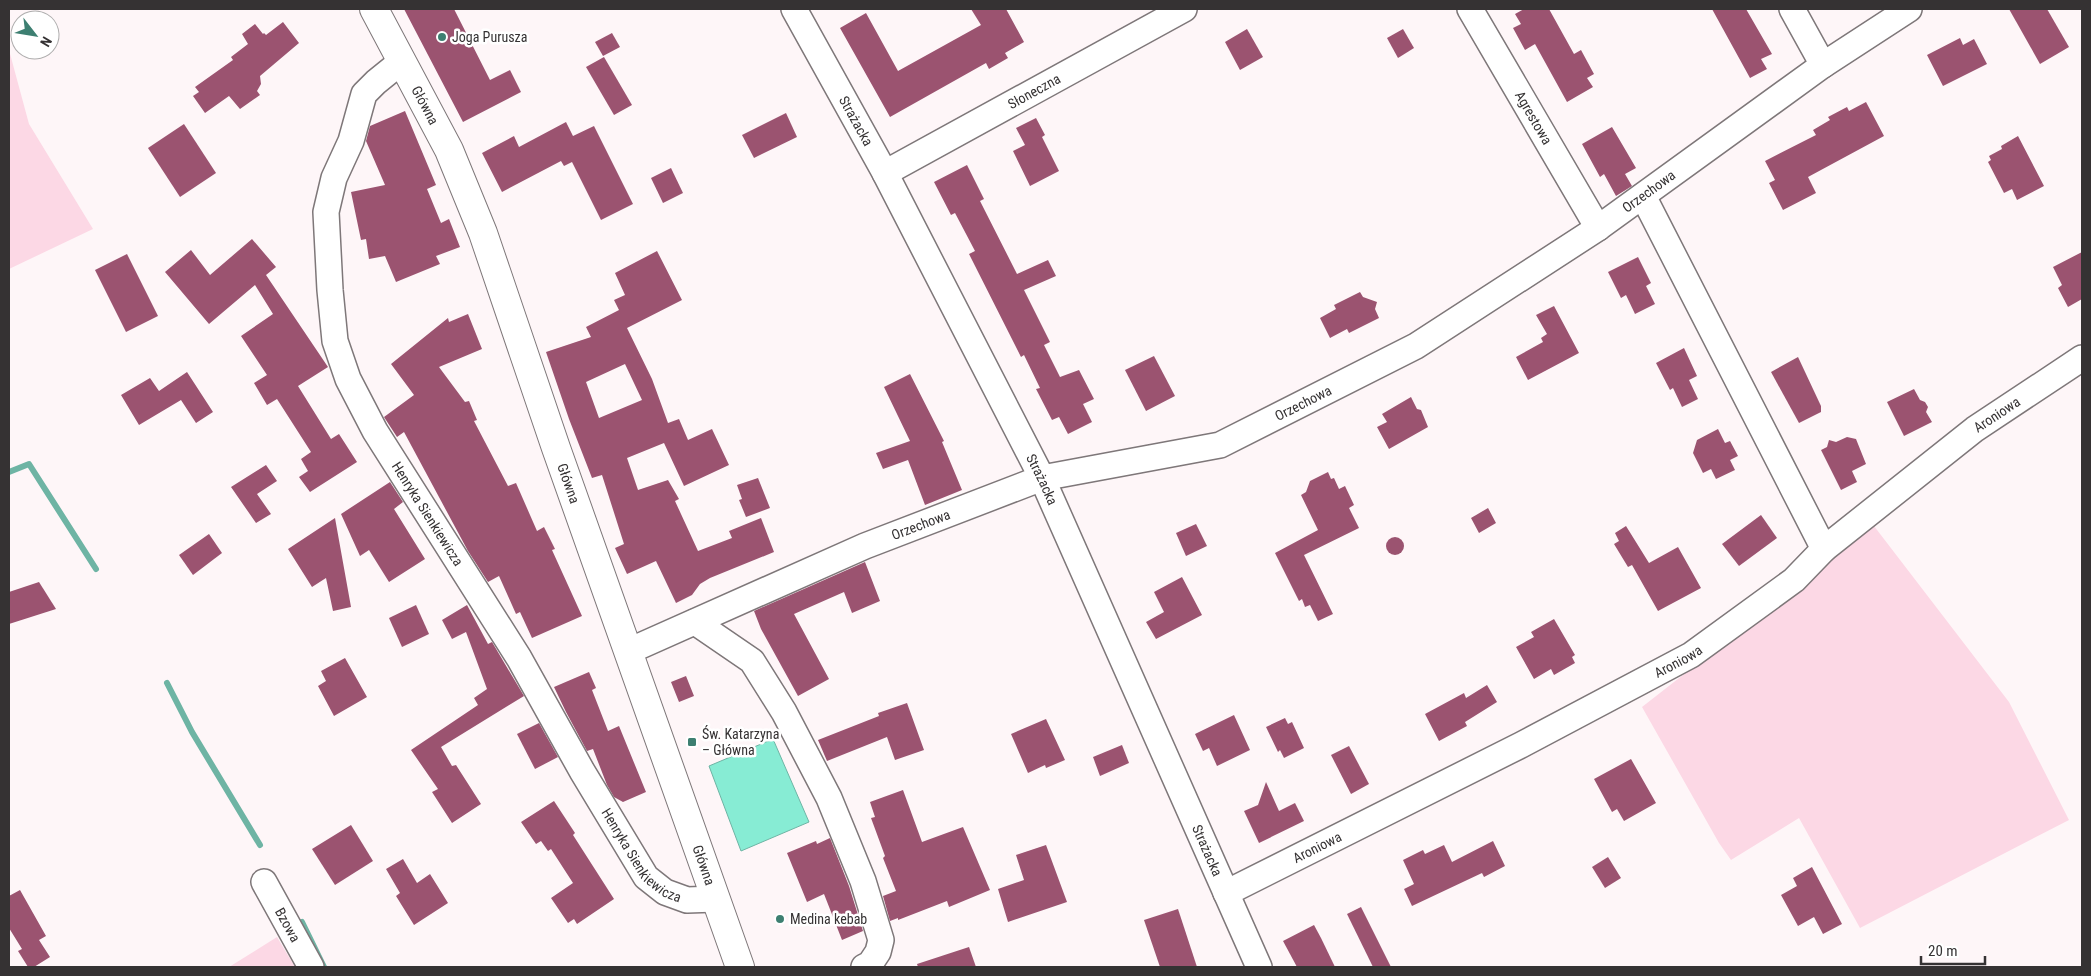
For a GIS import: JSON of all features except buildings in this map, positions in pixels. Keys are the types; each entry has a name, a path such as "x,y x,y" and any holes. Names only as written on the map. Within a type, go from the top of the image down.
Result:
{"street":[{"name":"Główna","path":"374,9 449,150 483,233 556,448 740,967"},
{"name":"Strażacka","path":"794,9 885,173 1042,478 1260,967"},
{"name":"Słoneczna","path":"885,173 1184,9"},
{"name":"Agrestowa","path":"1470,9 1598,228"},
{"path":"1792,9 1823,65"},
{"name":"Orzechowa","path":"629,650 865,546 1042,478 1220,444 1416,346 1598,228 1823,65 1909,9"},
{"name":"Henryka Sienkiewicza","path":"402,61 364,94 350,141 334,178 326,212 335,340 348,379 375,432 519,658 582,771 646,877 665,892 687,900 716,899"},
{"path":"1642,196 1824,549"},
{"name":"Aroniowa","path":"1226,893 1521,745 1691,655 1794,580 1824,549 1976,429 2082,358"},
{"path":"695,622 752,661 784,712 829,798 863,881 882,940 878,952 870,964 864,967"},
{"name":"Bzowa","path":"264,882 311,967"}],"shaded area":[{"path":"9,50 10,60 12,60 29,124 93,229 9,269"},
{"path":"1874,526 2009,702 2069,820 1860,928 1799,818 1731,860 1719,843 1642,707"},
{"path":"773,739 809,822 741,851 709,766"},
{"path":"277,937 295,967 229,967"}],"waterway":[{"path":"9,472 29,464 96,569"},
{"path":"167,683 192,732 260,845"},
{"path":"302,922 324,967"}],"place":[{"name":"Joga Purusza","path":"442,37"},
{"name":"Św. Katarzyna – Główna","path":"692,742"},
{"name":"Medina kebab","path":"780,919"}]}
